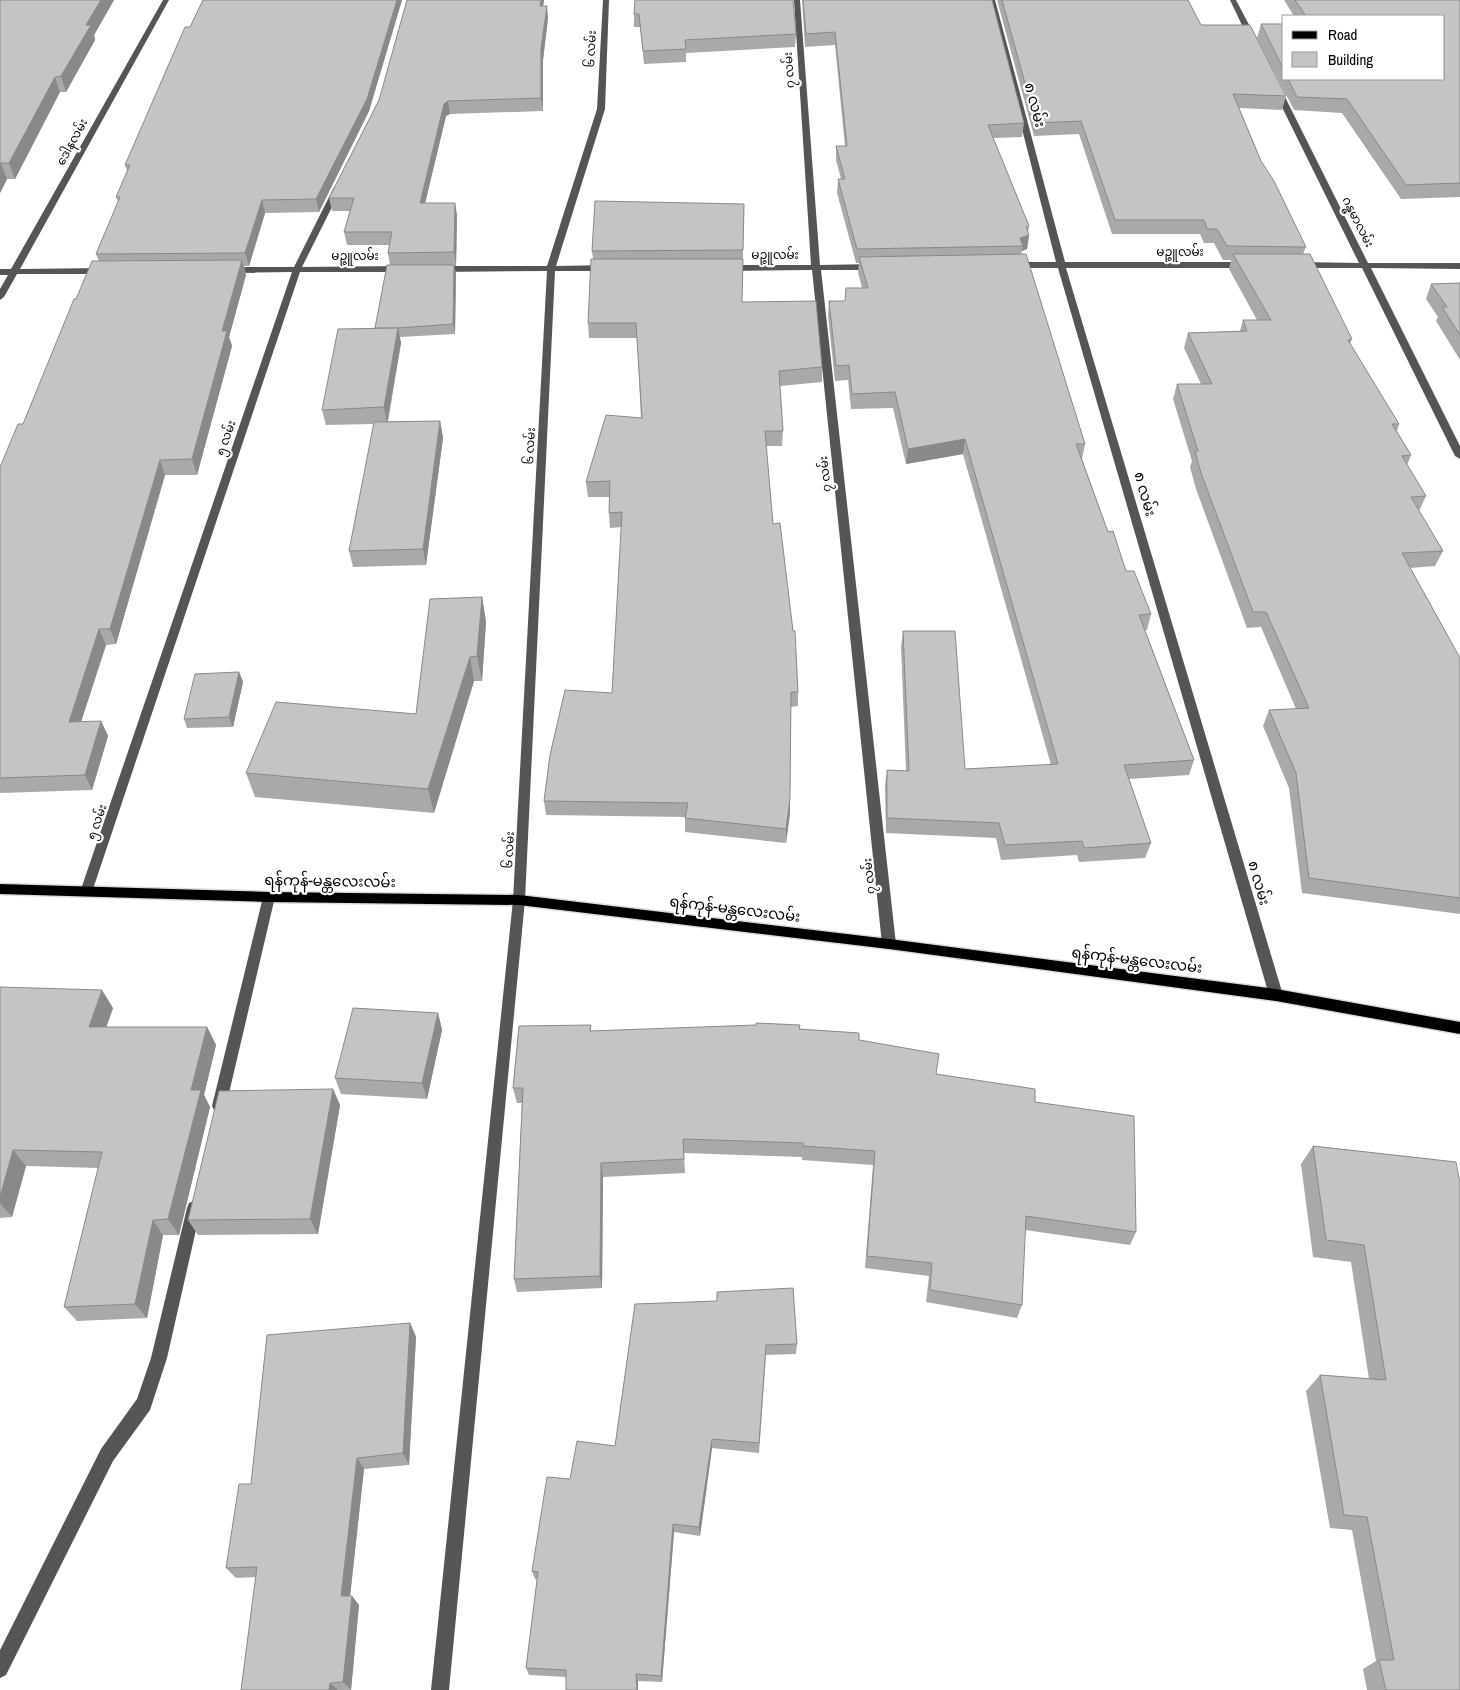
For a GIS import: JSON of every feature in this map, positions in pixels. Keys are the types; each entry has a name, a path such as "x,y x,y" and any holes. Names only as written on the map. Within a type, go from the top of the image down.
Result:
{"main road":[{"name":"ရန်ကုန်-မန္တလေးလမ်း","path":"0,889 269,897 519,900 888,944 1276,995 1460,1028"}],"street":[{"name":"ဒေါနလမ်း","path":"0,297 166,0"},
{"name":"၆ လမ်း","path":"440,1690 519,900 551,268 601,109 606,0"},
{"name":"၇ လမ်း","path":"796,0 816,268 888,944"},
{"name":"၈ လမ်း","path":"992,0 1061,264 1276,995"},
{"path":"1233,0 1259,53"},
{"name":"ဂန္ဓမာလမ်း","path":"1272,80 1460,456"},
{"name":"၅ လမ်း","path":"86,892 297,269 340,182"},
{"name":"မဉ္ဇူလမ်း","path":"1002,265 1257,265"},
{"path":"1287,265 1460,266"},
{"name":"မဉ္ဇူလမ်း","path":"718,268 884,267"},
{"path":"424,269 620,268"},
{"name":"မဉ္ဇူလမ်း","path":"219,270 414,269"},
{"path":"0,272 112,271"},
{"path":"216,1118 269,897"},
{"path":"0,1669 107,1455 144,1404 159,1358 198,1194"}],"building":[{"path":"0,0 101,0 86,25 91,25 61,76 55,77 9,163 1,163 0,166"},
{"path":"203,0 397,0 367,99 316,199 262,200 245,253 96,254 120,197 116,197 130,165 125,165 185,27 190,27"},
{"path":"407,0 541,0 540,6 547,6 541,48 541,98 448,101 444,104 420,203 455,203 454,252 388,253 392,232 344,232 354,198 329,198 379,100"},
{"path":"635,0 793,0 796,34 685,40 686,49 643,51 639,14 634,14"},
{"path":"803,0 992,0 1024,123 988,125 1029,226 1026,227 1029,235 1020,238 1023,246 857,249 838,179 845,179 836,146 847,146 835,32 806,34"},
{"path":"1002,0 1188,0 1201,25 1250,25 1286,96 1233,94 1261,161 1274,181 1306,247 1227,246 1217,229 1207,229 1204,220 1115,220 1081,121 1036,123"},
{"path":"1295,0 1460,0 1460,183 1406,185 1347,99 1297,97 1288,80 1445,80 1445,15 1305,15"},
{"path":"1261,24 1282,24 1282,66"},
{"path":"595,201 744,204 743,250 592,251"},
{"path":"1026,254 1085,444 1076,444 1108,532 1113,531 1126,571 1134,571 1151,614 1139,615 1194,760 1124,765 1151,843 1084,848 1082,841 1005,845 999,823 887,818 887,770 909,771 903,631 955,631 965,769 1058,764 965,439 908,449 895,392 852,394 849,365 836,366 829,301 845,301 846,288 868,288 859,257"},
{"path":"1233,254 1310,254 1352,339 1348,340 1399,424 1392,424 1411,455 1402,456 1426,496 1411,497 1443,551 1402,553 1460,658 1460,898 1309,878 1296,773 1269,710 1309,708 1266,612 1253,612 1201,473 1195,451 1198,451 1177,384 1212,384 1188,333 1247,331 1243,320 1271,320"},
{"path":"591,259 743,259 742,302 816,301 822,367 779,371 783,431 765,431 773,524 780,523 793,631 795,631 798,692 791,692 790,798 786,829 685,818 688,803 544,801 550,755 565,690 612,693 622,512 609,513 610,481 586,482 606,415 642,418 636,323 588,323"},
{"path":"242,260 222,331 227,331 192,459 160,460 110,629 99,629 69,722 101,721 85,775 0,778 0,467 18,424 23,424 74,299 76,299 92,261"},
{"path":"387,265 454,265 453,324 375,328"},
{"path":"1460,283 1460,335 1442,307 1447,307 1431,284"},
{"path":"398,328 384,407 322,410 338,329"},
{"path":"440,421 423,549 349,551 374,422"},
{"path":"482,597 477,656 470,657 428,789 246,773 276,702 416,714 430,599"},
{"path":"239,672 229,717 184,719 195,674"},
{"path":"0,987 102,990 89,1027 207,1027 191,1090 201,1090 168,1219 153,1220 135,1304 64,1307 102,1152 13,1150 0,1197"},
{"path":"353,1008 438,1013 422,1083 335,1078"},
{"path":"756,1023 800,1025 799,1029 859,1033 859,1040 939,1054 936,1074 1035,1089 1035,1102 1134,1116 1136,1232 1026,1216 1022,1305 930,1290 932,1263 867,1256 875,1151 803,1146 803,1143 683,1139 684,1159 601,1163 600,1276 514,1279 523,1088 513,1088 519,1026 591,1025 590,1031 756,1025"},
{"path":"333,1089 310,1219 188,1220 219,1091"},
{"path":"1313,1146 1456,1162 1460,1183 1460,1690 1386,1690 1379,1660 1394,1660 1367,1517 1344,1515 1320,1375 1386,1380 1364,1245 1326,1240"},
{"path":"793,1288 797,1344 766,1345 759,1443 712,1439 699,1527 673,1524 661,1676 636,1674 637,1690 566,1690 566,1670 526,1668 538,1572 532,1571 547,1477 570,1479 577,1441 615,1446 635,1304 717,1301 717,1292"},
{"path":"410,1323 403,1453 357,1458 341,1596 352,1596 343,1682 330,1683 329,1690 241,1690 257,1567 226,1568 239,1484 251,1484 267,1335"}]}
